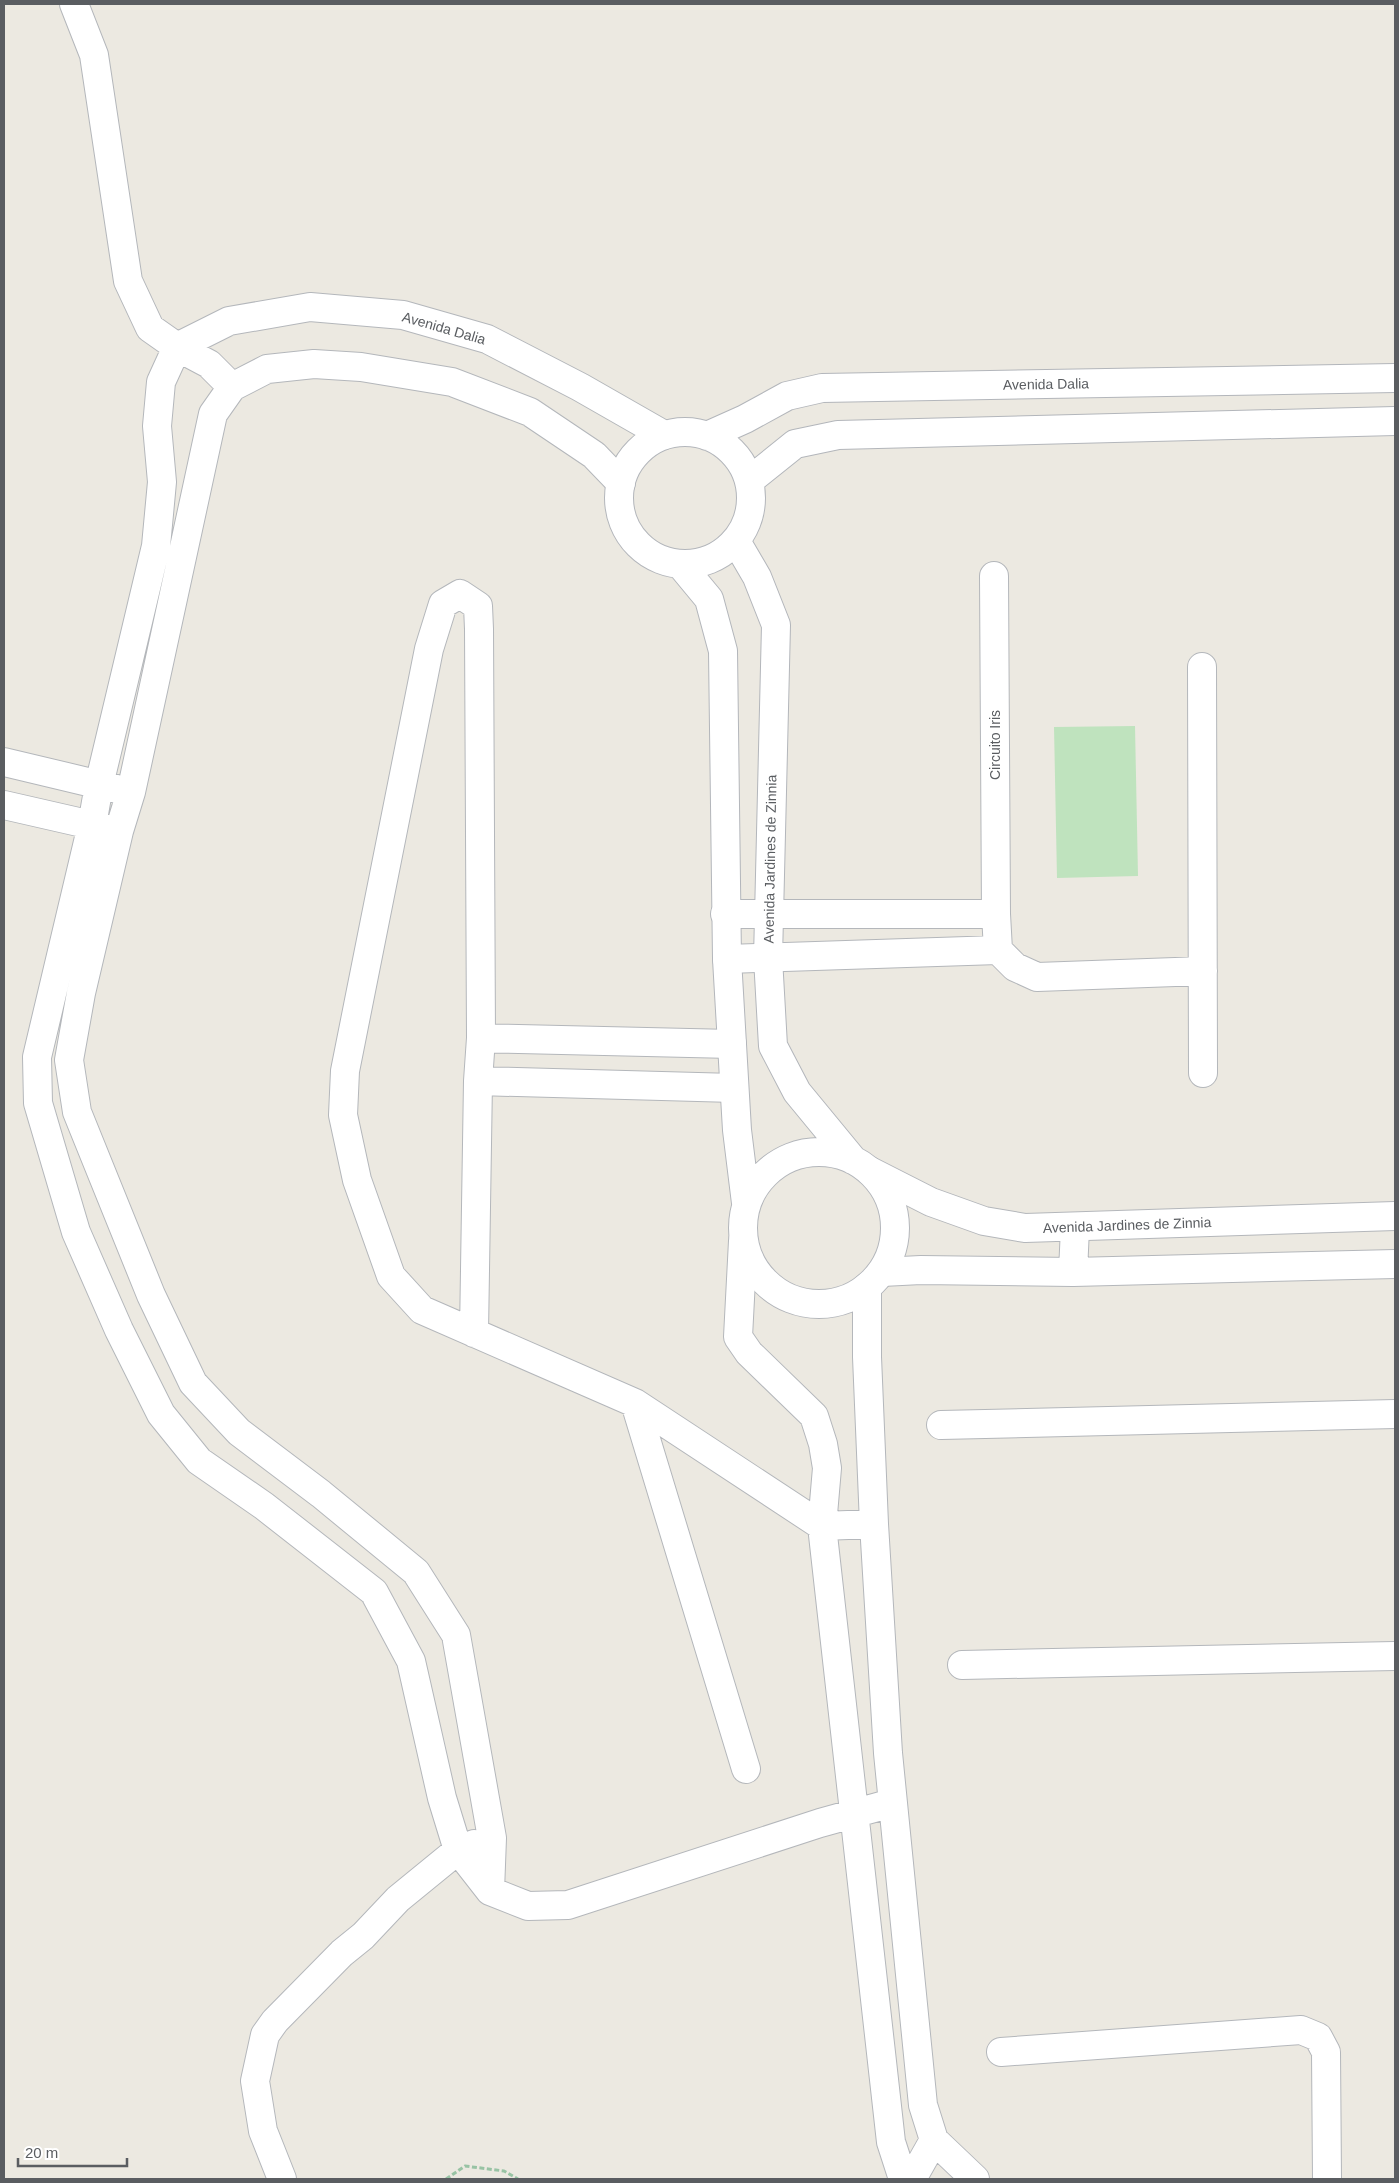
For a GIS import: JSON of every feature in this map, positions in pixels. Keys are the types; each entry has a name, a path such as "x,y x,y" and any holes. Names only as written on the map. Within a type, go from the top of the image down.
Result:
{"street":[{"path":"74,4 94,55 128,280 150,328 177,347 209,364 232,387"},
{"name":"Avenida Dalia","path":"177,347 229,321 310,307 403,315 487,339 580,387 664,436"},
{"path":"177,347 161,382 157,426 162,482 156,546 37,1057 38,1102 76,1232 119,1330 161,1414 198,1461 264,1506 374,1592 411,1661 442,1798 458,1850 490,1891 528,1906 568,1905 820,1823 892,1803"},
{"path":"490,1891 492,1838 456,1634 416,1572 321,1494 239,1432 194,1383 151,1296 77,1112 69,1060 81,993 119,831 131,792 212,414 232,387 267,369 314,364 361,367 452,382 530,412 594,455 621,483"},
{"name":"Avenida Dalia","path":"707,436 745,419 787,396 822,388 1395,378"},
{"path":"1395,382 1395,401"},
{"path":"749,481 795,444 838,435 1395,421"},
{"path":"686,432 707,436 726,446 740,461 749,481 752,502 748,522 736,541 721,554 701,562 680,564 658,558 639,546 630,534 626,528 619,506 621,483 629,463 644,446 664,436 686,432"},
{"name":"Avenida Jardines de Zinnia","path":"736,541 757,577 776,625 768,958 773,1046 797,1092 861,1166 930,1202 984,1221 1025,1228 1075,1228 1395,1216"},
{"path":"680,564 709,599 723,651 725,914 737,1130 746,1203 738,1337 749,1353 814,1416 824,1444 826,1468 822,1526 891,2142 902,2179"},
{"name":"Circuito Iris","path":"994,576 996,914 998,950"},
{"path":"474,1333 478,1081 481,1038 479,629 478,606 460,594 443,604 429,649 346,1071 343,1115 357,1180 391,1276 422,1310 474,1333 635,1403 822,1526 874,1524"},
{"path":"1202,667 1203,1073"},
{"path":"4,762 131,792"},
{"path":"4,805 119,831"},
{"path":"725,914 996,914"},
{"path":"727,959 998,950 1015,967 1037,977 1203,971"},
{"path":"481,1038 732,1044"},
{"path":"37,1057 69,1060"},
{"path":"478,1081 734,1088"},
{"path":"746,1203 757,1183 770,1169 788,1158 821,1152 861,1166 884,1189 894,1213 894,1241 875,1280 867,1357 874,1524 892,1803 923,2105 934,2140 962,2175"},
{"path":"1073,1272 1075,1228"},
{"path":"743,1241 754,1268 777,1292 809,1304 842,1301 875,1280 921,1270 1073,1272 1395,1264"},
{"path":"161,1414 194,1383"},
{"path":"635,1403 746,1769"},
{"path":"940,1426 1395,1414"},
{"path":"962,1665 1395,1656"},
{"path":"282,2179 263,2131 255,2082 265,2035 279,2016 342,1953 363,1936 398,1899 458,1850 492,1838"},
{"path":"1001,2052 1302,2030 1318,2037 1326,2052 1327,2179"},
{"path":"912,2179 934,2140"}],"path":[{"path":"446,2179 465,2166 504,2171 518,2179"}],"green space":[{"path":"1135,726 1138,876 1057,878 1054,727"}]}
